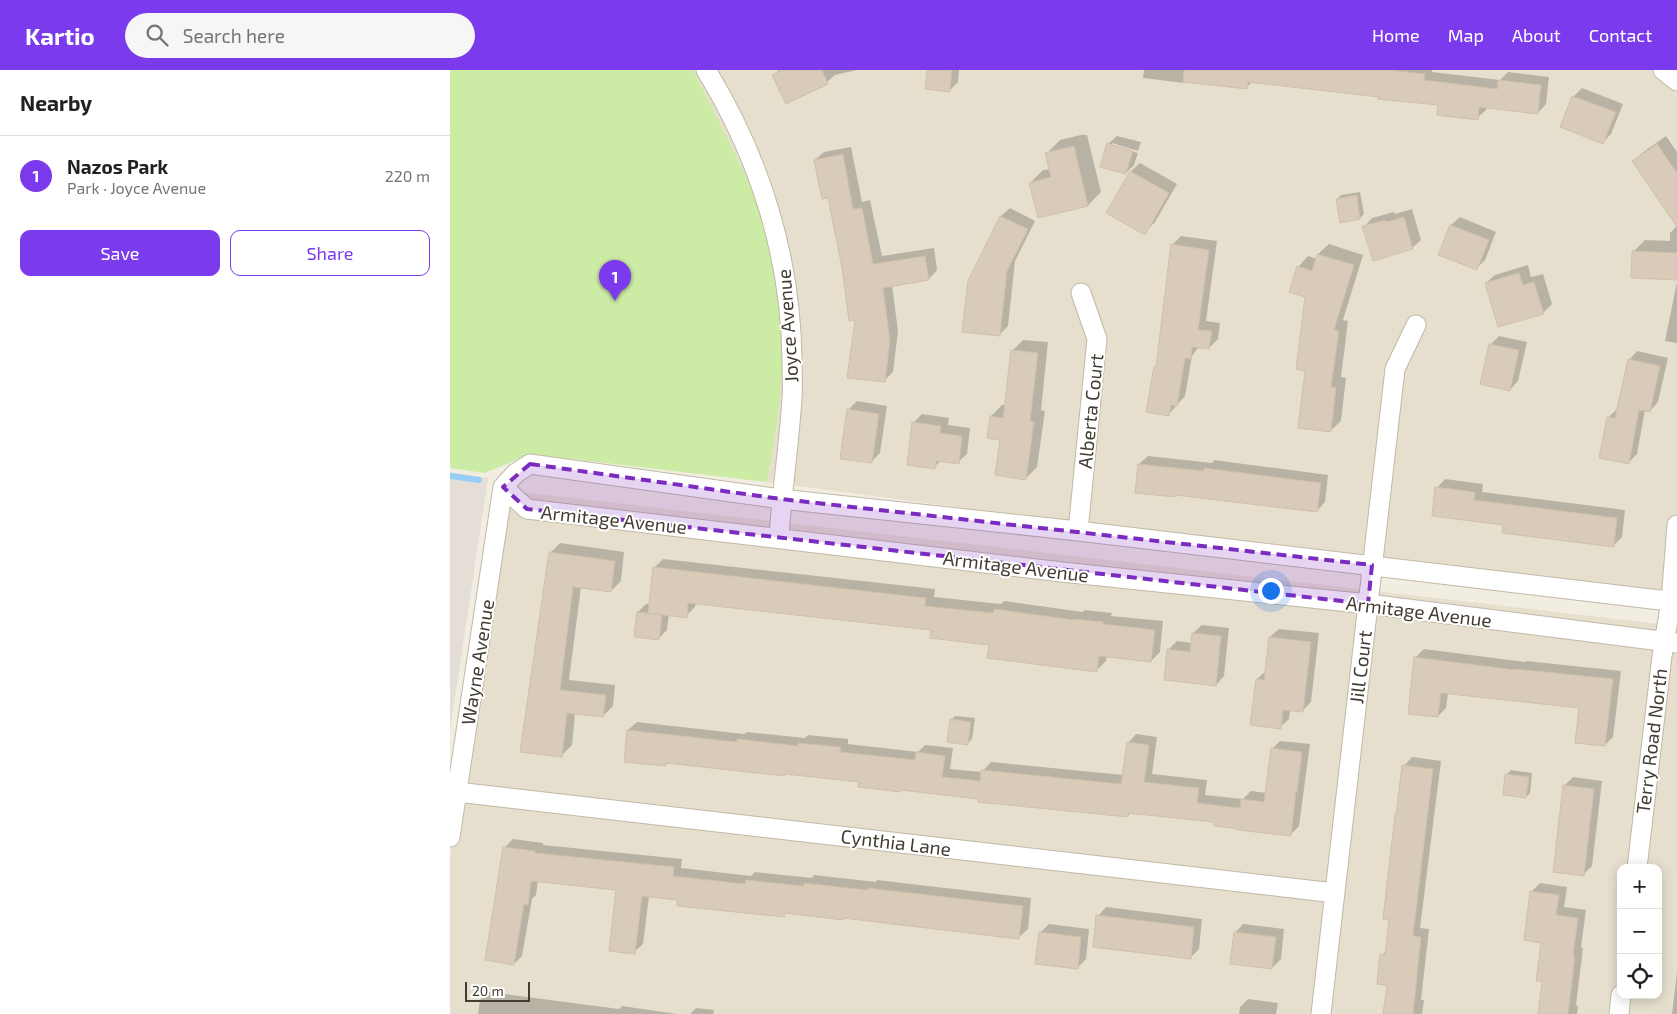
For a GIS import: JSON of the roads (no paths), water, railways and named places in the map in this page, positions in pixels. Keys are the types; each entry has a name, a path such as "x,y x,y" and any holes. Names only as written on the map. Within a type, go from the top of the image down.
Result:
{"street":[{"name":"Joyce Avenue","path":"706,70 729,109 762,186 783,262 791,328 792,397 779,538"},
{"path":"1663,70 1677,81"},
{"name":"Alberta Court","path":"1078,531 1098,339 1081,293"},
{"name":"Jill Court","path":"1321,1014 1395,369 1416,325"},
{"path":"503,487 516,473 530,464 782,498 1372,565 1674,602"},
{"name":"Armitage Avenue","path":"503,487 527,509 1062,572 1368,604 1670,642"},
{"name":"Wayne Avenue","path":"450,837 503,487"},
{"name":"Terry Road North","path":"1637,864 1670,642 1674,602 1677,525"},
{"name":"Cynthia Lane","path":"457,792 1335,893"},
{"path":"1619,1014 1621,999"}],"waterway":[{"path":"450,476 479,480"}],"place":[{"name":"Nazos Park","path":"615,301"}]}
